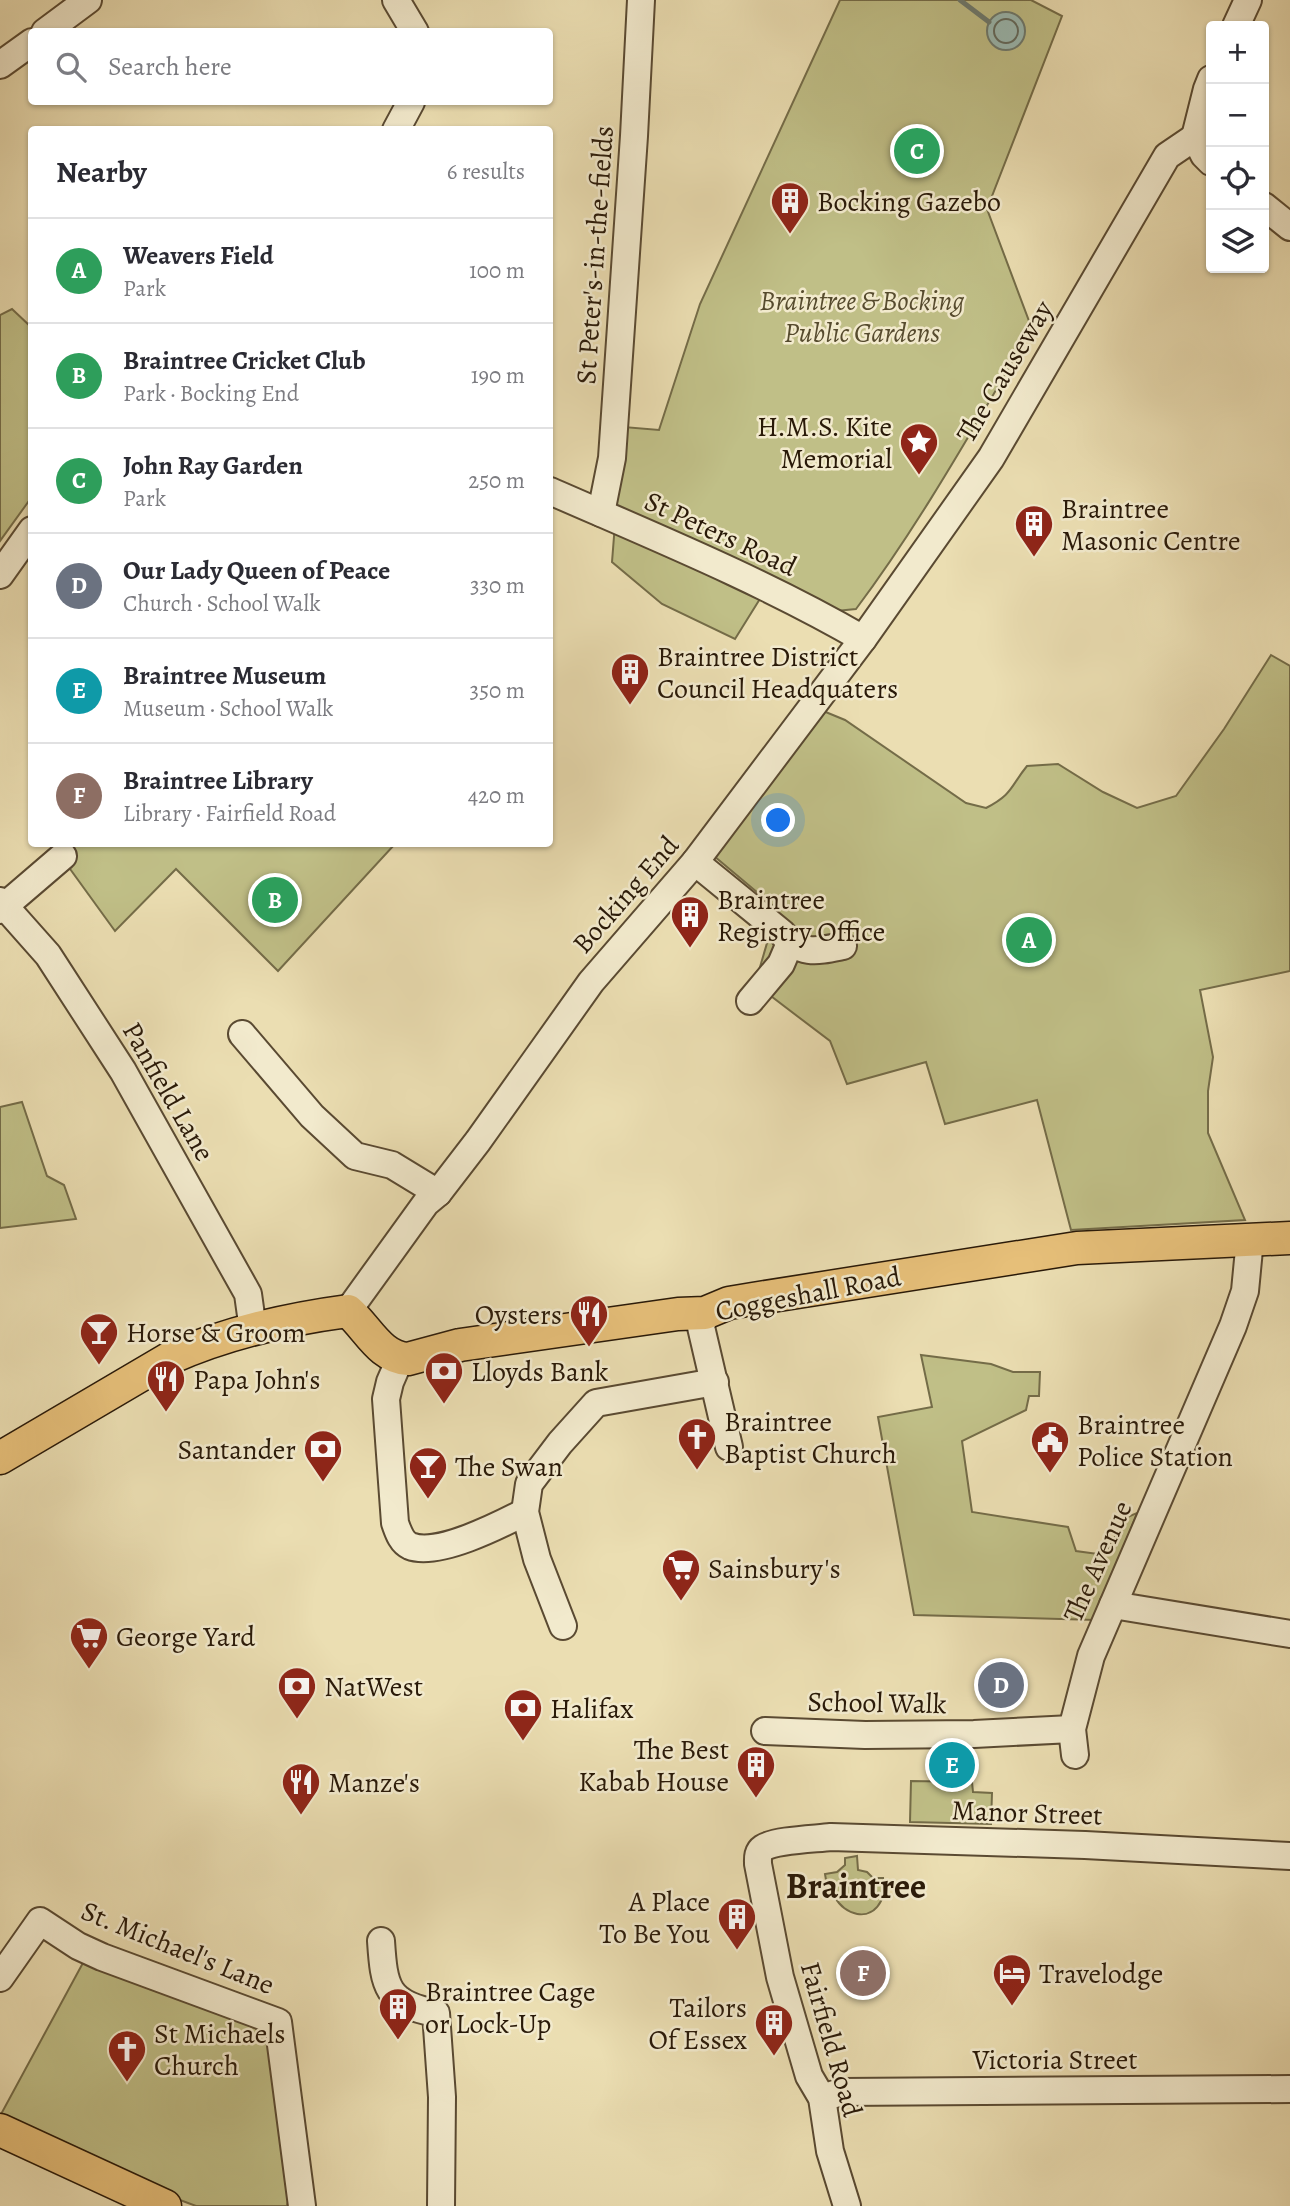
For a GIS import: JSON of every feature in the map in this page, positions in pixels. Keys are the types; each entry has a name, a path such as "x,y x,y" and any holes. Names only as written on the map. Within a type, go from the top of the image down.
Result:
{"main road":[{"name":"Coggeshall Road","path":"400,1359 415,1358 472,1343 678,1314 705,1313 729,1303 1077,1248 1290,1238"},
{"path":"0,1458 170,1359 192,1348 253,1330 320,1314 348,1311 382,1349 400,1359"},
{"path":"0,2130 152,2204"}],"street":[{"path":"50,28 88,0"},
{"path":"396,0 413,28"},
{"name":"St Peter's-in-the-fields","path":"601,513 612,458 641,0"},
{"path":"1238,21 1248,0"},
{"path":"0,65 28,45"},
{"path":"1206,157 1195,136 1210,84"},
{"path":"398,126 409,105"},
{"name":"The Causeway","path":"863,639 990,458 1167,156 1195,136"},
{"path":"1269,209 1290,228"},
{"name":"St Peters Road","path":"553,492 758,584 863,639"},
{"path":"0,575 28,536"},
{"name":"Bocking End","path":"348,1311 426,1203 438,1193 591,982 695,862 863,639"},
{"path":"1,905 63,856"},
{"path":"695,862 782,933 790,943 811,950 843,946"},
{"name":"Panfield Lane","path":"1,905 48,955 123,1071 248,1294 253,1330"},
{"path":"750,1001 781,964 790,943"},
{"path":"242,1034 312,1116 355,1156 392,1165 438,1193"},
{"name":"The Avenue","path":"1074,1755 1072,1728 1091,1656 1233,1326 1245,1291 1250,1239"},
{"path":"705,1313 701,1328 729,1447"},
{"path":"400,1359 386,1399 394,1523 401,1537 409,1545 436,1547 488,1531 525,1513"},
{"path":"563,1626 537,1559 525,1513 529,1484 566,1435 596,1404 715,1382"},
{"path":"1113,1605 1290,1634"},
{"name":"School Walk","path":"765,1731 877,1735 986,1734 1072,1728"},
{"name":"Manor Street","path":"763,1848 791,1841 831,1837 1076,1845 1290,1856"},
{"name":"Fairfield Road","path":"763,1848 758,1854 758,1864 780,1977 808,2076 822,2098 830,2151 847,2206"},
{"name":"St. Michael's Lane","path":"0,1978 40,1921 78,1946 102,1957 278,2022 302,2206"},
{"path":"381,1941 383,1977 391,1994 408,2004 436,2012 442,2097 440,2206"},
{"name":"Victoria Street","path":"822,2098 841,2092 1290,2089"}],"green space":[{"name":"Braintree & Bocking Public Gardens","path":"840,0 1031,0 1062,16 987,209 1032,329 926,507 856,609 836,611 771,581 735,639 662,604 612,562 616,511 614,505 617,500 624,427 659,430 700,304"},
{"path":"12,309 28,324 28,502 0,541 0,315"},
{"path":"1271,655 1290,666 1290,971 1200,990 1213,1057 1208,1091 1208,1133 1245,1220 1071,1230 1037,1100 945,1124 926,1062 847,1084 830,1041 755,984 777,909 714,856 816,708 845,720 966,803 986,808 1006,794 1027,766 1058,764 1103,792 1137,808 1176,796 1224,729"},
{"path":"54,847 392,847 278,971 176,869 115,931"},
{"path":"22,1102 47,1176 64,1185 76,1219 0,1228 0,1107"},
{"path":"921,1355 991,1364 1013,1372 1040,1372 1039,1396 1029,1396 1026,1410 962,1441 972,1512 1068,1527 1076,1551 1105,1555 1125,1518 1137,1513 1096,1620 914,1615 878,1417 932,1407"},
{"path":"911,1781 972,1782 973,1792 992,1793 991,1824 910,1822"},
{"path":"857,1856 858,1870 867,1872 873,1878 883,1878 881,1901 876,1908 864,1914 851,1912 835,1897 829,1898 825,1874 837,1872 845,1865 845,1858"},
{"path":"84,1961 264,2030 269,2037 292,2184 287,2206 196,2206 0,2116"}],"water":[{"path":"1006,12 1019,18 1025,31 1019,44 1006,50 993,44 987,31 993,18"}],"waterway":[{"path":"960,0 989,22"}],"place":[{"name":"John Ray Garden","path":"917,151"},
{"name":"Bocking Gazebo","path":"790,235"},
{"name":"H.M.S. Kite Memorial","path":"919,476"},
{"name":"Braintree Masonic Centre","path":"1034,558"},
{"name":"Braintree District Council Headquaters","path":"630,706"},
{"name":"Braintree Cricket Club","path":"275,900"},
{"name":"Weavers Field","path":"1029,940"},
{"name":"Braintree Registry Office","path":"690,949"},
{"name":"Oysters","path":"589,1348"},
{"name":"Horse & Groom","path":"99,1366"},
{"name":"Lloyds Bank","path":"444,1405"},
{"name":"Papa John's","path":"166,1413"},
{"name":"Braintree Baptist Church","path":"697,1471"},
{"name":"Braintree Police Station","path":"1050,1474"},
{"name":"Santander","path":"323,1483"},
{"name":"The Swan","path":"428,1500"},
{"name":"Sainsbury's","path":"681,1602"},
{"name":"George Yard","path":"89,1670"},
{"name":"Our Lady Queen of Peace","path":"1001,1685"},
{"name":"NatWest","path":"297,1720"},
{"name":"Halifax","path":"523,1742"},
{"name":"Braintree Museum","path":"952,1765"},
{"name":"The Best Kabab House","path":"756,1799"},
{"name":"Manze's","path":"301,1816"},
{"name":"A Place To Be You","path":"737,1951"},
{"name":"Braintree Library","path":"863,1973"},
{"name":"Travelodge","path":"1012,2007"},
{"name":"Braintree Cage or Lock-Up","path":"398,2041"},
{"name":"Tailors Of Essex","path":"774,2057"},
{"name":"St Michaels Church","path":"127,2083"}],"district":[{"name":"Braintree","path":"856,1886"}]}
